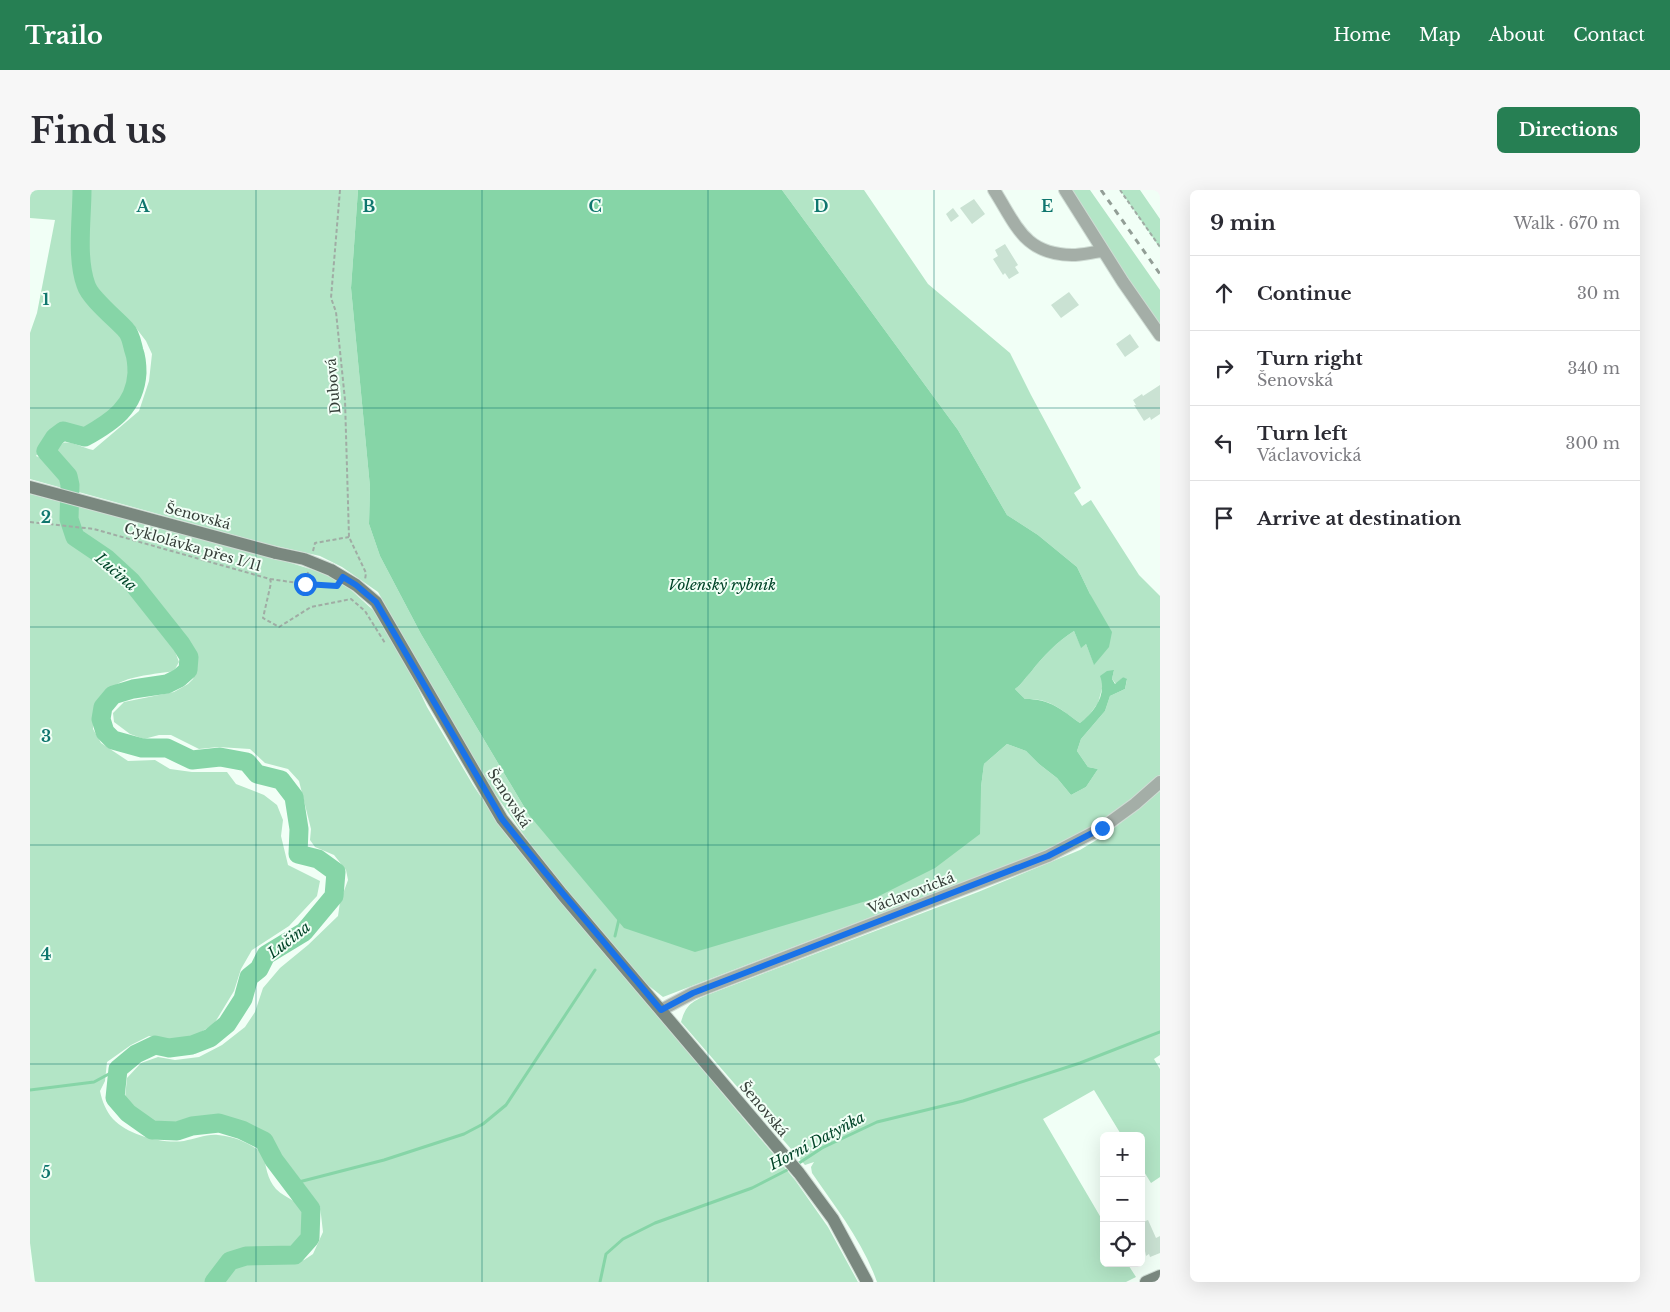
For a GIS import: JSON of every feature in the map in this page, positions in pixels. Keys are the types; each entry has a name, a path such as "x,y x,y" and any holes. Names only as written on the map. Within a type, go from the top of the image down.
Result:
{"main road":[{"name":"Šenovská","path":"30,487 304,559 343,577 376,602 502,819 799,1173 833,1219 867,1282"},
{"path":"1146,1282 1160,1276"}],"street":[{"path":"994,190 1022,233 1033,245 1047,252 1074,255 1103,251"},
{"path":"1065,190 1122,282 1160,335"},
{"name":"Václavovická","path":"661,1010 693,993 1048,856 1102,828 1135,804 1160,782"}],"path":[{"name":"Dubová","path":"340,190 331,298 336,312 346,400 349,537 366,577"},
{"path":"1120,190 1160,247"},
{"name":"Cyklolávka přes I/11","path":"30,522 94,529 270,579 271,583 263,618 278,627 311,607 351,599 356,603"},
{"path":"305,584 337,586 343,577"}],"shaded area":[{"path":"30,190 358,190 351,288 370,487 369,524 380,556 421,634 529,815 981,787 984,764 1007,744 1026,751 1057,778 1071,795 1086,787 1098,769 1088,767 1077,751 1081,739 1105,711 1110,696 1125,689 1127,680 1123,677 1116,684 1112,679 1114,670 1103,685 1098,703 1087,718 1080,723 1048,702 1025,699 1015,689 1040,660 1074,631 1081,647 1086,644 1094,664 1100,657 1090,594 1077,567 1038,535 1007,515 958,430 782,190 864,190 928,284 1010,353 1081,488 1074,493 1082,506 1091,500 1139,575 1160,596 1160,776 1119,811 1094,827 1051,848 663,997 639,978 535,851 482,775 378,592 342,567 320,556 263,543 75,491 71,467 52,451 57,446 66,443 76,444 93,450 139,411 149,381 152,354 146,341 133,324 113,307 92,280 87,256 90,196 77,194 76,228 72,244 79,279 85,291 124,334 132,361 130,383 122,401 91,425 79,429 63,425 53,431 36,456 47,461 60,472 66,489 30,479 30,333 37,313 55,220 30,218"},
{"path":"1071,190 1090,190 1160,290 1160,324 1131,289"},
{"path":"1120,190 1140,190 1160,219 1160,248"},
{"path":"30,494 259,553 323,573 350,589 374,611 405,661 427,707 473,785 507,836 795,1180 828,1227 858,1282 224,1282 235,1267 243,1262 294,1263 304,1260 313,1254 323,1232 320,1206 279,1152 269,1135 248,1125 218,1116 187,1119 167,1124 152,1121 130,1105 125,1098 127,1078 141,1063 158,1057 175,1060 199,1057 222,1045 245,1027 255,1012 263,988 280,968 308,945 338,916 340,902 348,880 346,870 334,855 315,847 310,840 311,829 299,781 288,769 265,763 250,749 218,747 199,749 171,735 159,735 144,739 130,734 114,722 113,713 124,702 174,692 188,684 193,679 196,663 193,653 161,610 134,579 77,535 72,521 63,519 67,521 74,540 119,573 174,649 179,662 174,671 131,678 110,689 102,699 93,729 101,743 128,761 155,760 170,769 192,772 227,772 236,784 264,795 277,805 283,820 281,836 288,865 320,881 317,896 289,926 252,950 241,969 234,991 214,1024 190,1039 164,1039 149,1036 131,1045 107,1062 105,1081 100,1091 108,1113 113,1119 119,1125 136,1134 156,1140 175,1142 209,1135 225,1136 242,1141 263,1153 267,1172 273,1185 300,1206 305,1219 305,1234 291,1247 242,1248 224,1255 205,1282 35,1282 30,1243"},
{"path":"1160,791 1160,1055 1154,1059 1160,1069 1160,1177 1151,1183 1145,1173 1145,1132 1120,1132 1094,1090 1043,1119 1100,1216 1100,1267 1130,1267 1136,1277 1126,1282 877,1282 857,1239 812,1173 811,1167 814,1162 805,1165 681,1022 687,1008 693,1002 707,995 978,892 1080,850 1108,833"}],"water":[{"name":"Volenský rybník","path":"358,190 782,190 958,430 1007,515 1038,535 1077,567 1112,632 1109,647 1094,665 1086,644 1081,648 1074,631 1040,660 1015,689 1025,699 1049,703 1080,723 1095,708 1101,696 1102,683 1100,676 1107,671 1114,670 1112,679 1115,684 1123,677 1127,679 1125,689 1110,696 1105,711 1081,739 1077,751 1088,767 1098,769 1086,787 1071,795 1057,778 1026,751 1007,744 984,764 981,787 980,834 935,868 873,899 695,952 624,928 529,815 421,634 380,556 369,524 370,487 351,288"}],"building":[{"path":"974,199 985,214 972,224 960,208"},
{"path":"953,208 959,216 951,222 946,214"},
{"path":"1005,244 1018,265 1015,267 1019,273 1009,279 1005,273 1003,275 993,259 998,256 995,250"},
{"path":"1069,292 1079,305 1061,318 1051,305"},
{"path":"1130,334 1139,347 1125,357 1116,344"},
{"path":"1160,385 1160,414 1151,420 1150,417 1144,421 1133,400"},
{"path":"1148,1220 1156,1238 1160,1236 1160,1253 1150,1257 1149,1254 1146,1256 1145,1251 1145,1221"}],"waterway":[{"name":"Lučina","path":"82,190 80,250 86,285 98,302 129,334 136,357 137,373 132,395 127,404 113,419 85,437 63,431 55,437 46,451 68,476 70,485 69,519 75,537 106,558 131,581 181,644 189,657 188,670 179,678 167,684 133,689 113,695 103,707 101,719 105,732 113,740 142,748 167,748 192,760 220,757 247,762 257,774 281,780 294,797 299,829 298,854 318,859 336,872 334,896 304,932 266,955 259,969 249,977 243,999 227,1024 210,1038 192,1045 169,1048 155,1045 136,1054 118,1069 115,1098 128,1113 152,1130 177,1131 192,1126 219,1123 242,1130 264,1141 274,1160 311,1209 310,1238 295,1255 246,1256 230,1261 214,1282"},
{"path":"615,936 619,919"},
{"path":"291,1184 384,1160 464,1134 483,1124 506,1105 595,970"},
{"name":"Horní Datyňka","path":"796,1165 822,1148 877,1122 963,1101 1080,1063 1160,1032"},
{"path":"30,1090 94,1082 118,1069"},
{"name":"Horní Datyňka","path":"600,1282 606,1254 623,1239 655,1223 752,1188 791,1168"}],"railway":[{"path":"1101,190 1160,274"}],"route":[{"path":"305,584 337,586 343,577 376,602 502,819 661,1010 693,993 1048,856 1102,828"}]}
